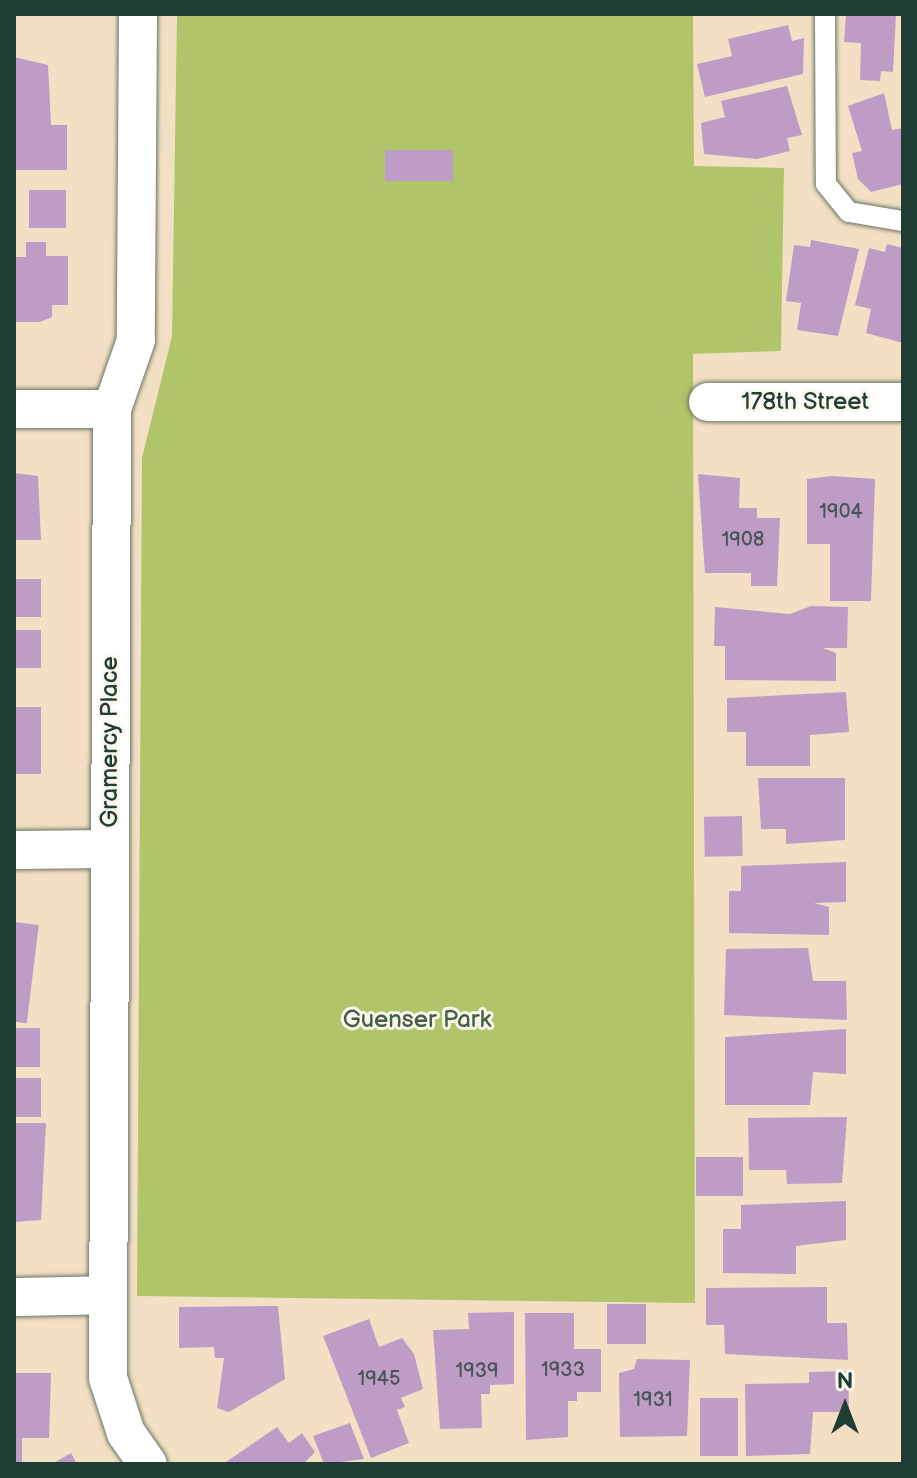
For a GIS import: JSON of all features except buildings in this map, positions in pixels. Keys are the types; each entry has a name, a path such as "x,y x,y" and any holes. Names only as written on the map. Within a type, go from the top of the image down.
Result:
{"street":[{"name":"Gramercy Place","path":"138,14 136,340 112,409 108,1378 126,1433 148,1464"},
{"name":"178th Street","path":"708,402 903,402"},
{"path":"14,409 112,409"},
{"path":"14,850 110,849"},
{"path":"14,1297 108,1295"}],"lane":[{"path":"825,14 826,184 849,212 903,221"}],"green space":[{"name":"Guenser Park","path":"177,14 693,14 694,166 784,168 781,351 693,354 695,1303 137,1296 142,458 172,336"}]}
